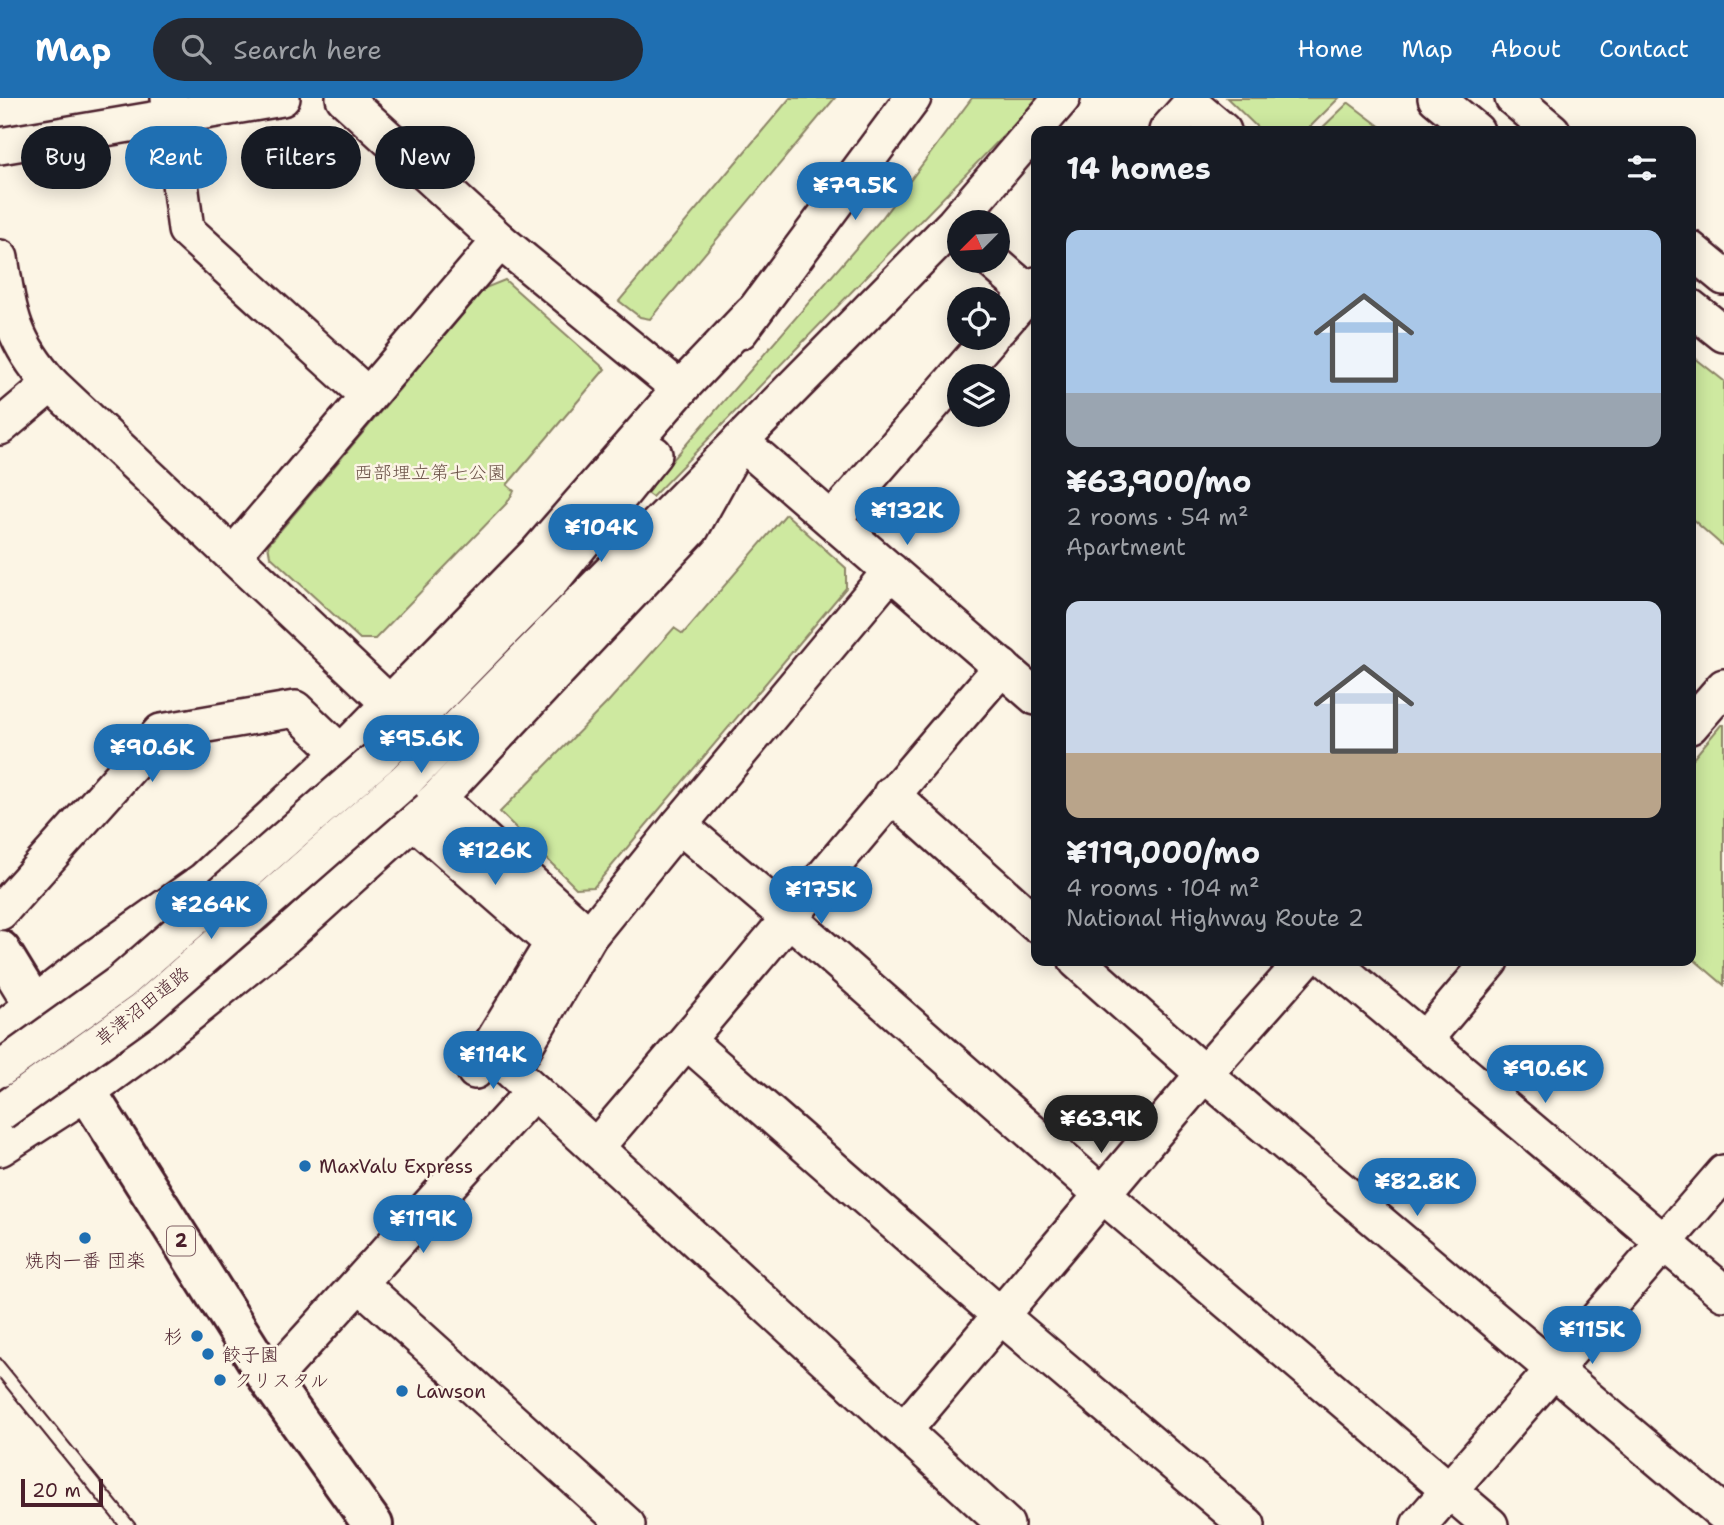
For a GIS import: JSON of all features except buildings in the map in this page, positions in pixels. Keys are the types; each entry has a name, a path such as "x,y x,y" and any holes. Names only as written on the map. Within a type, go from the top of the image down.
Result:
{"highway":[{"name":"2","path":"0,950 270,1381 373,1525"}],"street":[{"path":"0,146 170,108 282,98"},
{"path":"344,98 500,241 680,389"},
{"path":"0,1031 36,1006 83,966 204,880 390,704 539,551 680,389 752,313 913,98"},
{"name":"草津沼田道路","path":"1039,126 1062,98"},
{"path":"1436,98 1470,126"},
{"path":"1513,98 1546,126"},
{"path":"1171,126 1191,104 1217,126"},
{"path":"170,108 186,230 368,396"},
{"name":"草津沼田道路","path":"971,210 1031,136"},
{"name":"草津沼田道路","path":"0,1113 142,1011 405,781 740,441 947,237"},
{"path":"233,555 500,241"},
{"path":"1696,254 1724,277"},
{"path":"0,258 7,301 17,337 32,362 51,384 390,704"},
{"path":"1010,273 1031,288"},
{"path":"1010,315 1031,291"},
{"path":"1696,312 1724,334"},
{"name":"草津沼田道路","path":"0,1069 120,983 379,757 552,580 673,430 752,313"},
{"path":"832,520 980,350"},
{"path":"0,427 51,384"},
{"path":"0,1148 87,1092 151,1045 280,941 426,809 691,529 740,441 1031,693"},
{"path":"891,571 589,936 511,1070 1005,1524"},
{"path":"596,1147 790,919 891,794 1002,667"},
{"path":"1696,719 1723,690"},
{"path":"0,912 161,732 295,709 341,753"},
{"path":"891,794 1031,920"},
{"path":"426,809 589,936"},
{"path":"426,809 553,943 475,1071"},
{"path":"679,825 790,919 1103,1195 1490,1525"},
{"path":"1083,966 1204,1074 1724,1514"},
{"path":"904,1430 1204,1074 1300,966"},
{"path":"1336,966 1724,1293"},
{"path":"1424,1040 1487,966"},
{"path":"687,1041 1001,1316 1247,1525"},
{"path":"270,1381 534,1091"},
{"path":"1419,1525 1724,1173"},
{"path":"360,1284 627,1525"}],"green space":[{"path":"790,98 835,98 650,319 640,317 619,301"},
{"path":"972,98 1040,98 652,497 645,492 882,218"},
{"path":"1227,98 1339,98 1311,126 1256,126"},
{"path":"1349,103 1379,126 1324,126"},
{"name":"西部埋立第七公園","path":"505,280 605,369 507,485 514,491 507,503 375,639 360,639 270,556 268,545 485,288"},
{"path":"1696,359 1724,381 1724,547 1696,522"},
{"path":"786,514 846,568 846,588 594,887 576,888 500,812 608,702 674,628 683,634"},
{"path":"1721,725 1724,725 1724,985 1696,961 1696,755"}],"tram line":[{"path":"0,1358 136,1525"},
{"path":"0,1379 118,1525"}],"place":[{"name":"MaxValu Express","path":"305,1166"},
{"name":"焼肉一番 団楽","path":"85,1238"},
{"name":"杉","path":"197,1336"},
{"name":"餃子園","path":"208,1354"},
{"name":"クリスタル","path":"220,1380"},
{"name":"Lawson","path":"402,1391"}]}
